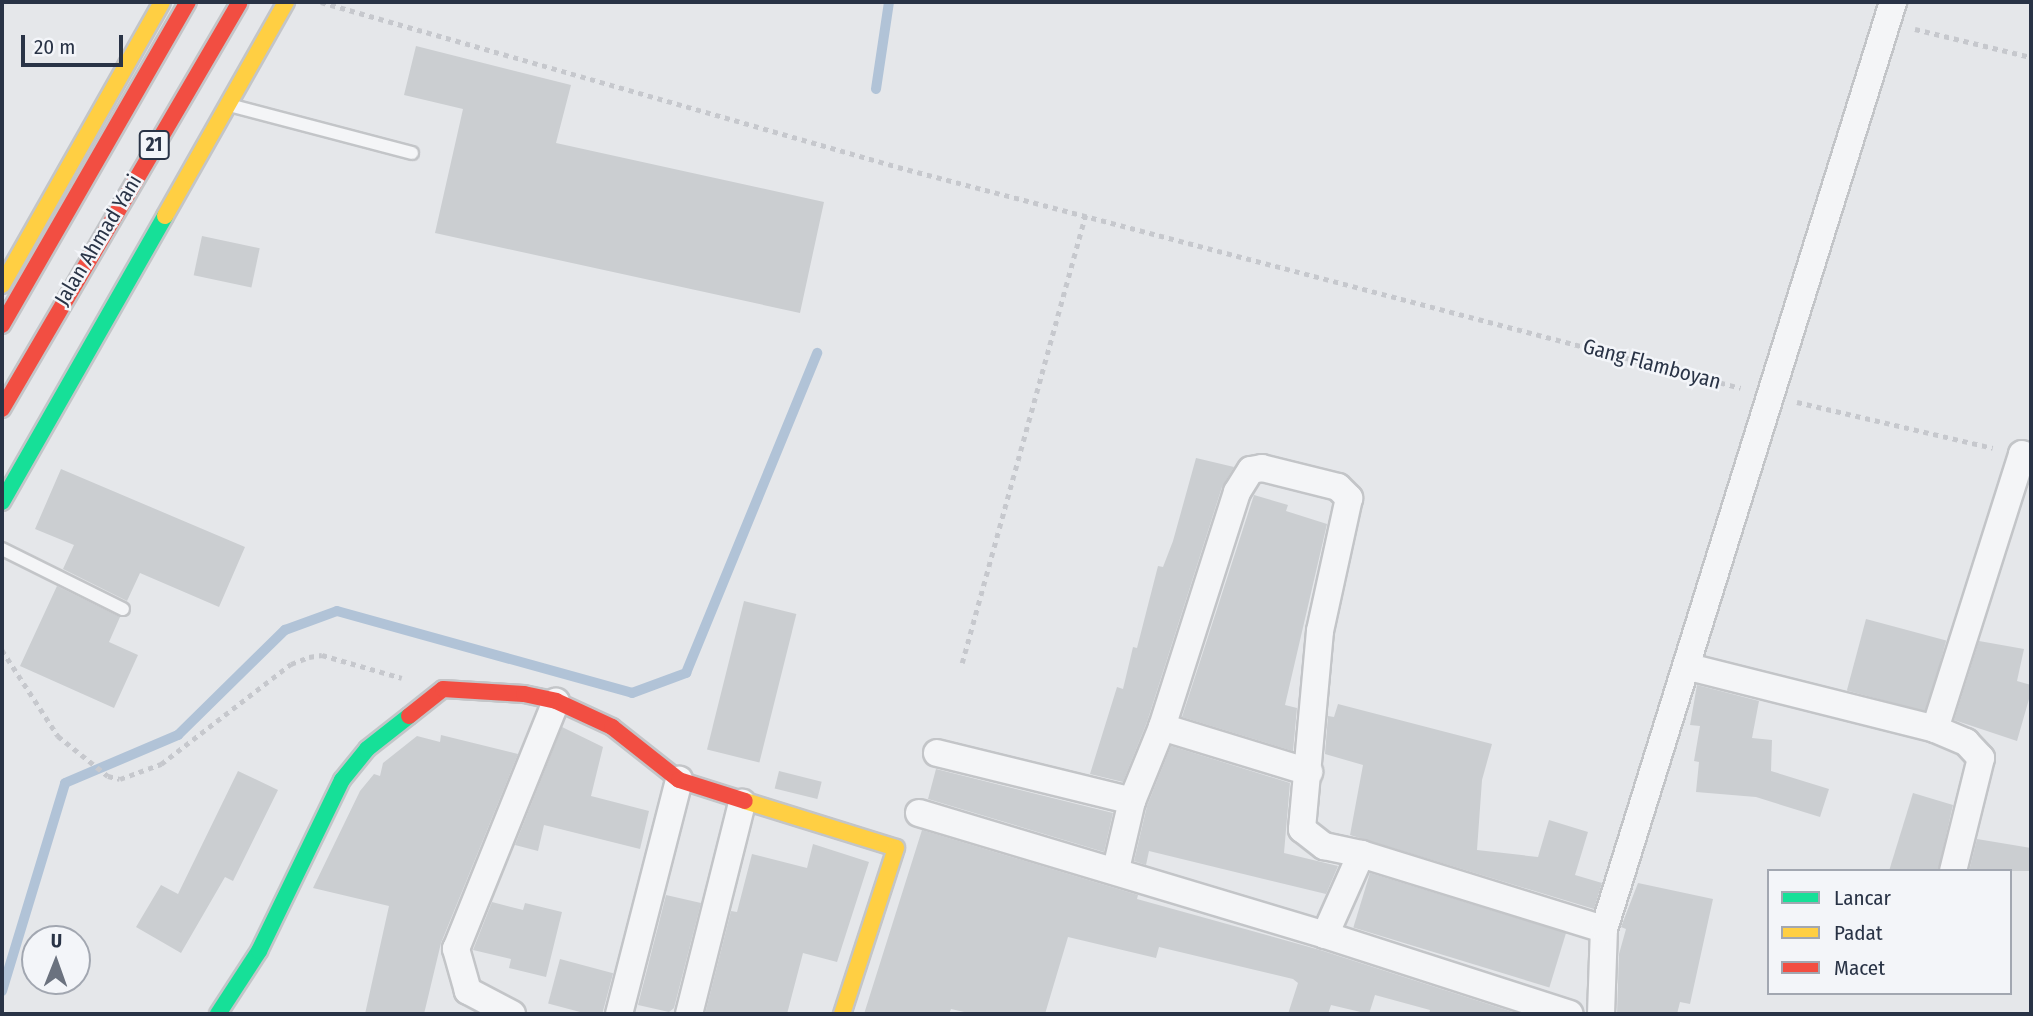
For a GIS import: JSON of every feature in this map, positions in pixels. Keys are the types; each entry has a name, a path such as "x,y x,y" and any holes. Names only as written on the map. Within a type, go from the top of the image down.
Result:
{"main road":[{"path":"2,285 162,2"},
{"name":"Jalan Ahmad Yani","path":"2,409 51,278 188,2"},
{"name":"Jalan Ahmad Yani","path":"2,325 51,278 240,2"},
{"path":"2,502 225,104 286,2"},
{"path":"226,1012 259,951 342,780 368,749 443,689 524,694 556,702 612,727 679,780 742,803 896,848 842,1014"}],"street":[{"path":"1601,1014 1604,929 1689,667 1890,12"},
{"path":"1935,729 2027,456"},
{"path":"1116,869 1132,801 1162,727 1237,492 1251,470 1262,468 1338,487 1349,498 1349,512 1320,631 1302,829 1324,846 1361,854 1604,929"},
{"path":"1689,667 1935,729 1966,743 1981,758 1953,869"},
{"path":"512,1014 468,991 456,949 556,702"},
{"path":"1162,727 1309,772"},
{"path":"937,753 1132,801"},
{"path":"618,1014 679,780"},
{"path":"689,1014 742,803"},
{"path":"919,813 1116,869 1570,1014"},
{"path":"1325,935 1361,854"}],"lane":[{"path":"225,104 412,153"},
{"path":"2,550 123,609"}],"path":[{"name":"Gang Flamboyan","path":"320,2 898,167 1086,214 1772,396 2027,456"},
{"path":"1890,12 2031,57"},
{"path":"962,663 1086,214"},
{"path":"2,650 58,736 108,776 120,779 150,772 291,664 309,657 323,655 443,689"}],"building":[{"path":"416,46 571,85 556,143 824,202 800,313 435,233 463,109 404,95"},
{"path":"202,236 260,248 251,287 194,275"},
{"path":"1196,458 1234,467 1222,487 1147,722 1123,782 1090,774 1117,687 1123,689 1133,647 1137,648 1158,566 1163,567 1173,541"},
{"path":"61,469 245,547 219,607 140,573 127,601 63,569 74,545 35,529"},
{"path":"1254,495 1288,505 1286,511 1327,524 1285,705 1297,708 1293,751 1182,717"},
{"path":"57,586 120,617 109,642 138,655 114,708 20,666"},
{"path":"744,601 796,614 759,763 707,749"},
{"path":"1866,619 1946,640 1927,712 1847,690"},
{"path":"1979,641 2024,649 2017,681 2031,685 2031,692 2017,741 1954,720"},
{"path":"1697,685 1759,701 1752,738 1772,740 1771,771 1829,789 1820,817 1756,797 1696,792 1699,762 1694,761 1700,726 1690,725"},
{"path":"1338,704 1492,744 1482,780 1477,850 1538,857 1549,820 1588,832 1575,875 1602,883 1594,909 1350,835 1363,765 1325,754 1328,716 1334,717"},
{"path":"562,727 603,747 591,796 649,811 640,849 544,825 538,851 515,845"},
{"path":"441,735 518,754 441,943 424,1014 365,1014 389,906 313,888 360,791 374,774 380,776 383,763 417,736 440,742"},
{"path":"1171,746 1290,783 1284,853 1338,866 1326,894 1149,851 1146,865 1134,861 1147,806"},
{"path":"936,769 1113,813 1104,852 928,799"},
{"path":"238,771 278,790 233,881 225,877 181,953 136,927 161,885 178,894"},
{"path":"779,771 822,782 817,799 775,788"},
{"path":"1913,793 1953,805 1938,869 1890,869"},
{"path":"922,830 1138,895 1137,899 1320,950 1519,1014 1429,1014 1430,1010 1375,995 1369,1014 1331,1005 1328,1014 1288,1014 1298,983 1293,979 1159,947 1156,958 1068,937 1045,1014 973,1014 951,1009 949,1014 864,1014"},
{"path":"1977,839 2031,848 2031,871 1970,869"},
{"path":"813,844 869,862 837,962 803,953 787,1014 705,1014 731,911 737,912 752,854 807,868"},
{"path":"1370,873 1566,933 1549,987 1353,928"},
{"path":"1638,883 1713,899 1690,1004 1680,1002 1677,1014 1617,1014 1619,954 1626,929 1621,927"},
{"path":"666,895 701,903 674,1008 669,1012 638,1005"},
{"path":"492,902 523,910 525,903 562,912 546,977 509,968 511,959 473,950"},
{"path":"560,959 613,973 602,1014 588,1014 548,1003"}],"waterway":[{"path":"876,89 889,2"},
{"path":"2,991 65,783 178,735 285,630 337,611 632,693 686,673 817,353"}],"traffic: fast":[{"path":"2,502 165,216"},
{"path":"218,1014 259,951 342,780 367,749 409,716"}],"traffic: slow":[{"path":"2,285 162,2"},
{"path":"165,216 286,2"},
{"path":"745,801 896,848 842,1014"}],"traffic: jam":[{"path":"2,325 188,2"},
{"path":"2,409 240,2"},
{"path":"409,716 443,689 524,694 556,701 612,727 679,780 745,801"}]}
